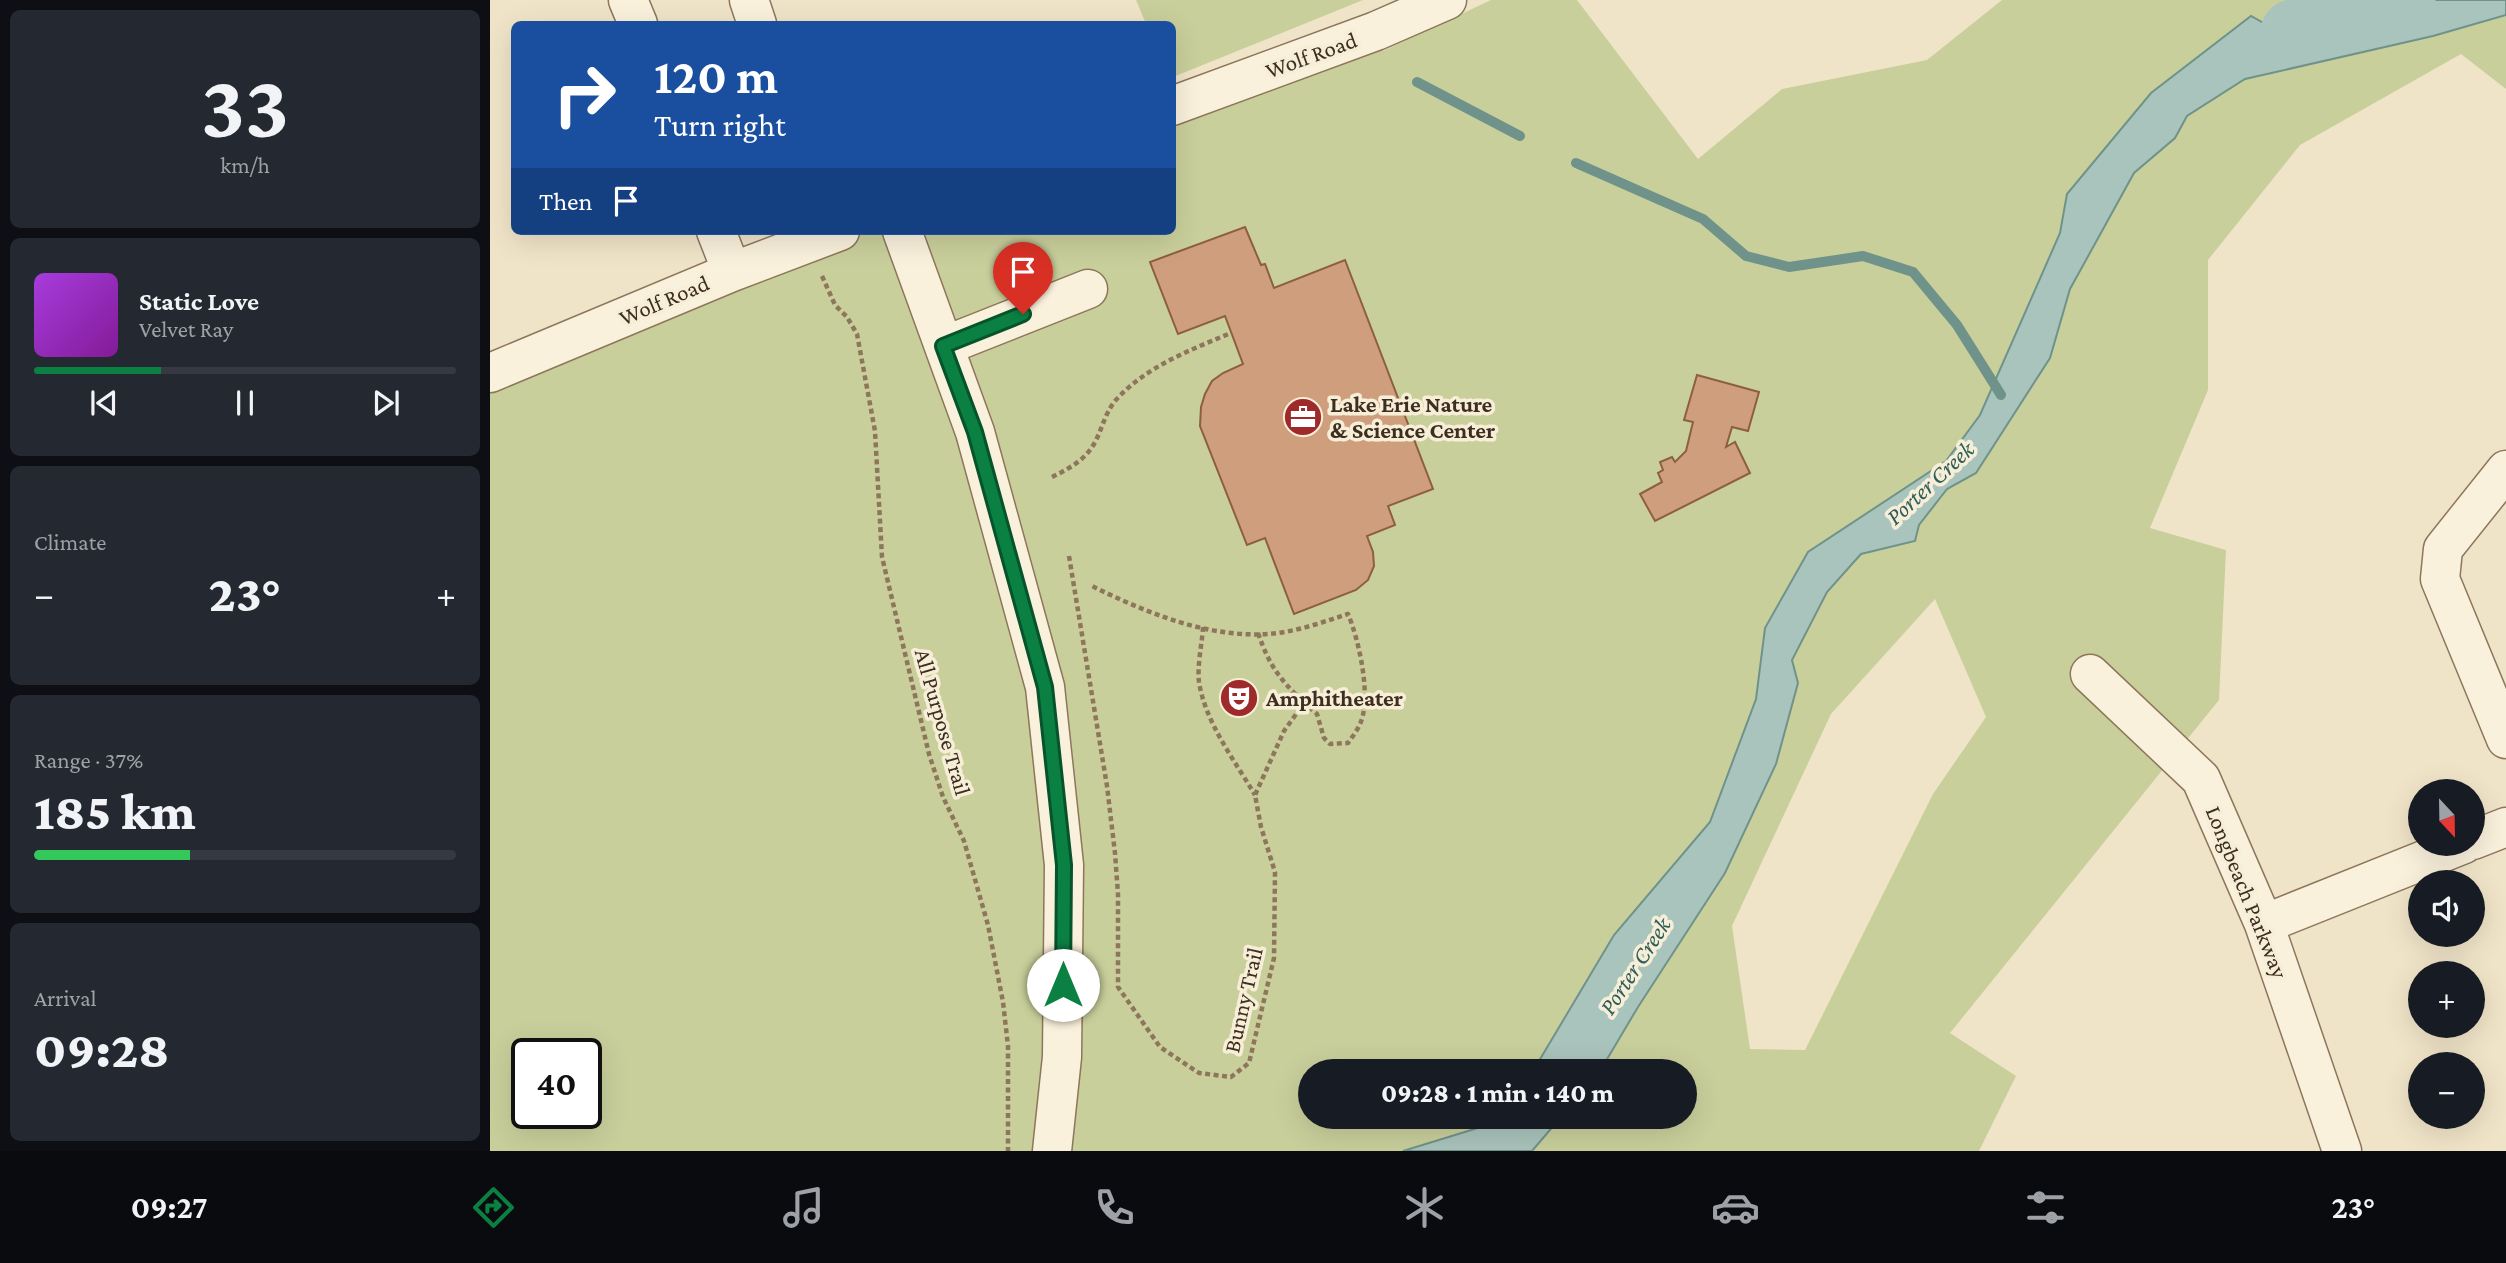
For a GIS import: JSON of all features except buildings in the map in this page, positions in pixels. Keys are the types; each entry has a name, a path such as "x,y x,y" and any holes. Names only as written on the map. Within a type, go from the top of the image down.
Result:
{"street":[{"path":"628,0 637,21"},
{"path":"749,0 756,21"},
{"name":"Wolf Road","path":"1176,105 1376,31 1447,0"},
{"path":"718,235 732,272"},
{"name":"Wolf Road","path":"490,373 732,272 829,235"},
{"path":"903,235 975,432 1045,687 1064,865 1062,1057 1052,1151"},
{"path":"943,346 1088,289"},
{"path":"2506,470 2443,549 2440,579 2506,739"},
{"name":"Longbeach Parkway","path":"2090,674 2201,779 2264,924 2342,1151"},
{"path":"2485,835 2506,827"},
{"path":"2264,924 2434,856"}],"path":[{"name":"All Purpose Trail","path":"821,275 835,305 847,317 857,334 876,431 882,557 929,754 943,797 964,841 988,925 1009,1046 1007,1151"},
{"path":"1052,477 1085,457 1113,404 1127,389 1161,365 1231,333"},
{"name":"Bunny Trail","path":"1069,556 1107,786 1115,853 1118,987 1160,1047 1199,1073 1231,1077 1249,1063 1274,958 1275,872 1261,827 1255,795 1220,736 1203,700 1199,680 1203,627"},
{"path":"1093,586 1122,601 1178,622 1227,632 1258,633 1269,634 1313,626 1348,614 1356,632 1365,701 1361,723 1348,743 1330,744 1324,738 1317,714 1278,677 1266,657 1258,633"},
{"path":"1255,795 1284,731 1304,703"}],"green space":[{"path":"1136,0 1363,0 1176,76 1176,21 1145,21"},
{"path":"1491,0 1577,0 1698,159 1782,89 1927,60 2002,0 2506,0 2506,89 2461,54 2300,145 2208,260 2208,390 2150,528 2226,550 2219,700 1950,1033 2016,1076 1979,1151 490,1151 490,374 830,235 1176,235 1176,105 1376,31 1383,51","holes":["1935,599 1986,717 1933,794 1805,1050 1750,1049 1732,926 1831,714"]}],"water":[{"path":"2404,0 2506,0 2506,15 2433,36 2245,79 2187,116 2175,138 2134,173 2070,289 2050,358 1976,473 1947,489 1919,525 1915,541 1861,554 1827,592 1792,660 1798,683 1776,764 1725,873 1607,1059 1540,1059 1614,935 1710,822 1756,699 1765,628 1808,552 1946,461 1980,415 2060,233 2067,194 2151,93 2251,16 2269,26 2388,6"},
{"path":"1475,1129 1551,1129 1532,1151 1403,1151"}],"waterway":[{"name":"Porter Creek","path":"2293,32 2403,0"},
{"path":"1417,82 1520,136"},
{"path":"1576,163 1703,219 1746,256 1789,267 1863,256 1913,272 1957,325 2001,395"}],"place":[{"name":"Lake Erie Nature & Science Center","path":"1303,417"},
{"name":"Amphitheater","path":"1239,698"}],"route":[{"path":"1023,314 943,346 975,432 1045,687 1064,865 1063,985"}]}
